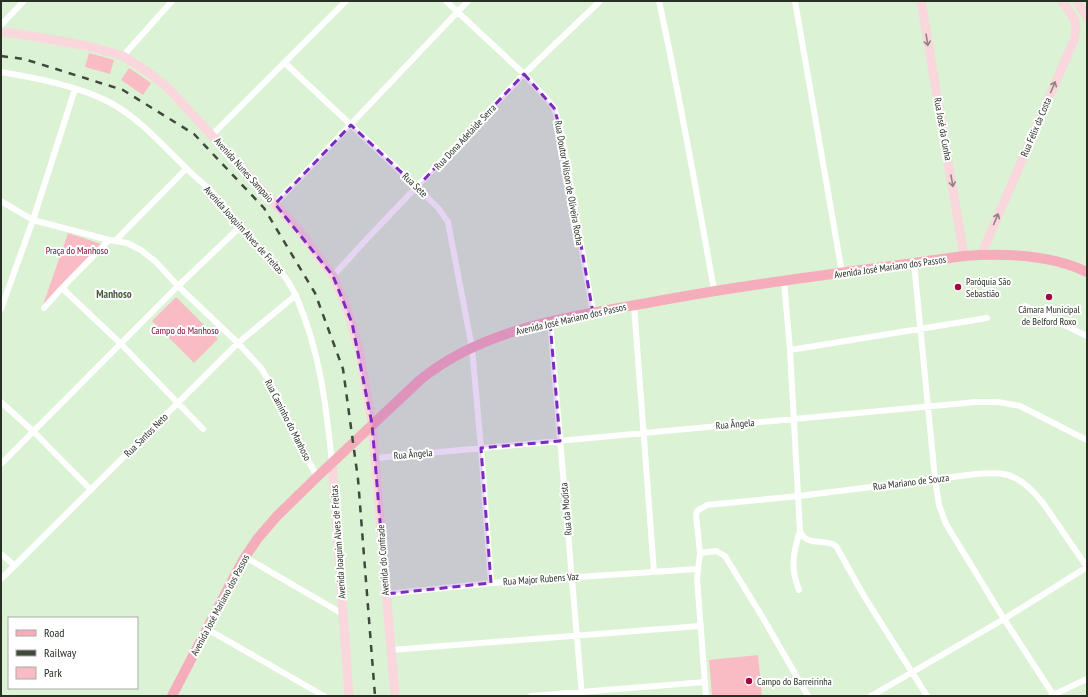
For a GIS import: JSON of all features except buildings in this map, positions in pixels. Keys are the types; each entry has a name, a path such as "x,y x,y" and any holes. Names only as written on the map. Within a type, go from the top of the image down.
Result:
{"main road":[{"name":"Avenida José Mariano dos Passos","path":"172,696 245,557 268,526 372,424 429,372 449,359 472,348 518,330 550,322 714,290 964,256 1024,256 1050,260 1087,272"}],"street":[{"path":"1,25 24,1"},
{"path":"123,56 172,1"},
{"path":"212,135 346,1"},
{"name":"Rua Doutor Wilson de Oliveira Rocha","path":"446,1 524,74 554,108 558,119 593,313"},
{"path":"275,204 468,1"},
{"name":"Rua Dona Adelaide Serra","path":"333,276 524,74 600,1"},
{"path":"659,1 692,162 714,290"},
{"path":"795,1 842,273"},
{"name":"Rua José da Cunha","path":"921,1 964,256"},
{"name":"Rua Félix da Costa","path":"981,255 1074,40 1076,25 1074,17 1062,1"},
{"path":"1078,1 1087,16"},
{"name":"Avenida Nunes Sampaio","path":"1,32 88,46 123,56 148,72 168,88 303,235 333,276 347,308 356,337 372,424"},
{"name":"Rua Sete","path":"284,63 417,187 443,214 450,226 472,348 491,583"},
{"name":"Avenida Joaquim Alves de Freitas","path":"1,72 22,75 76,89 120,108 148,132 219,199 240,227 280,269 296,295 311,335 322,379 326,408 332,463 349,696"},
{"path":"1,309 33,220 76,89"},
{"path":"44,308 62,288 186,169"},
{"name":"Rua Caminho do Manhoso","path":"1,201 33,220 127,243 141,250 156,262 178,286 256,362 269,380 317,477"},
{"path":"1,464 120,343 240,227"},
{"path":"914,264 935,479 939,505 946,524 1053,696 1087,679"},
{"path":"784,281 799,496 800,531 795,547 793,573 799,590"},
{"path":"1,287 8,290"},
{"path":"62,288 120,343 203,429"},
{"name":"Rua Santos Neto","path":"1,579 238,343 296,295"},
{"path":"634,305 654,572"},
{"path":"1025,306 1087,336"},
{"path":"790,350 987,318"},
{"name":"Rua da Modista","path":"550,322 582,694"},
{"path":"1,402 34,432 92,490"},
{"name":"Rua Ângela","path":"376,458 928,405 976,402 1013,404 1026,408 1087,440"},
{"name":"Avenida do Confrade","path":"372,424 395,696"},
{"name":"Rua Mariano de Souza","path":"700,553 696,515 697,511 706,505 799,496 976,474 1003,473 1024,483 1043,503 1087,567"},
{"path":"800,531 805,539 832,543 836,546 864,596 927,696"},
{"path":"706,696 697,569 700,553 716,551 725,556 808,696"},
{"path":"1,554 14,565"},
{"path":"245,557 343,614"},
{"path":"871,696 1004,619 1087,567"},
{"name":"Rua Major Rubens Vaz","path":"386,594 491,583 697,569"},
{"path":"391,650 700,626"},
{"path":"207,629 324,696"},
{"path":"531,696 582,694 705,682"}],"highlighted area":[{"path":"524,74 554,108 561,131 593,313 550,322 560,441 481,448 491,583 386,594 372,424 352,323 333,276 275,204 351,125 417,187"}],"green space":[{"path":"89,53 114,60 110,74 85,67"},
{"path":"129,68 151,83 143,95 121,80"},
{"name":"Praça do Manhoso","path":"68,233 101,244 42,308"},
{"name":"Campo do Manhoso","path":"176,297 218,339 194,363 152,321"},
{"path":"758,655 762,696 712,696 709,660"}],"railway":[{"path":"1,56 24,59 123,90 194,134 264,208 315,293 343,369 358,479 375,696"}],"place":[{"name":"Paróquia São Sebastião","path":"958,287"},
{"name":"Câmara Municipal de Belford Roxo","path":"1049,297"},
{"name":"Campo do Barreirinha","path":"749,681"}],"district":[{"name":"Manhoso","path":"114,294"}]}
